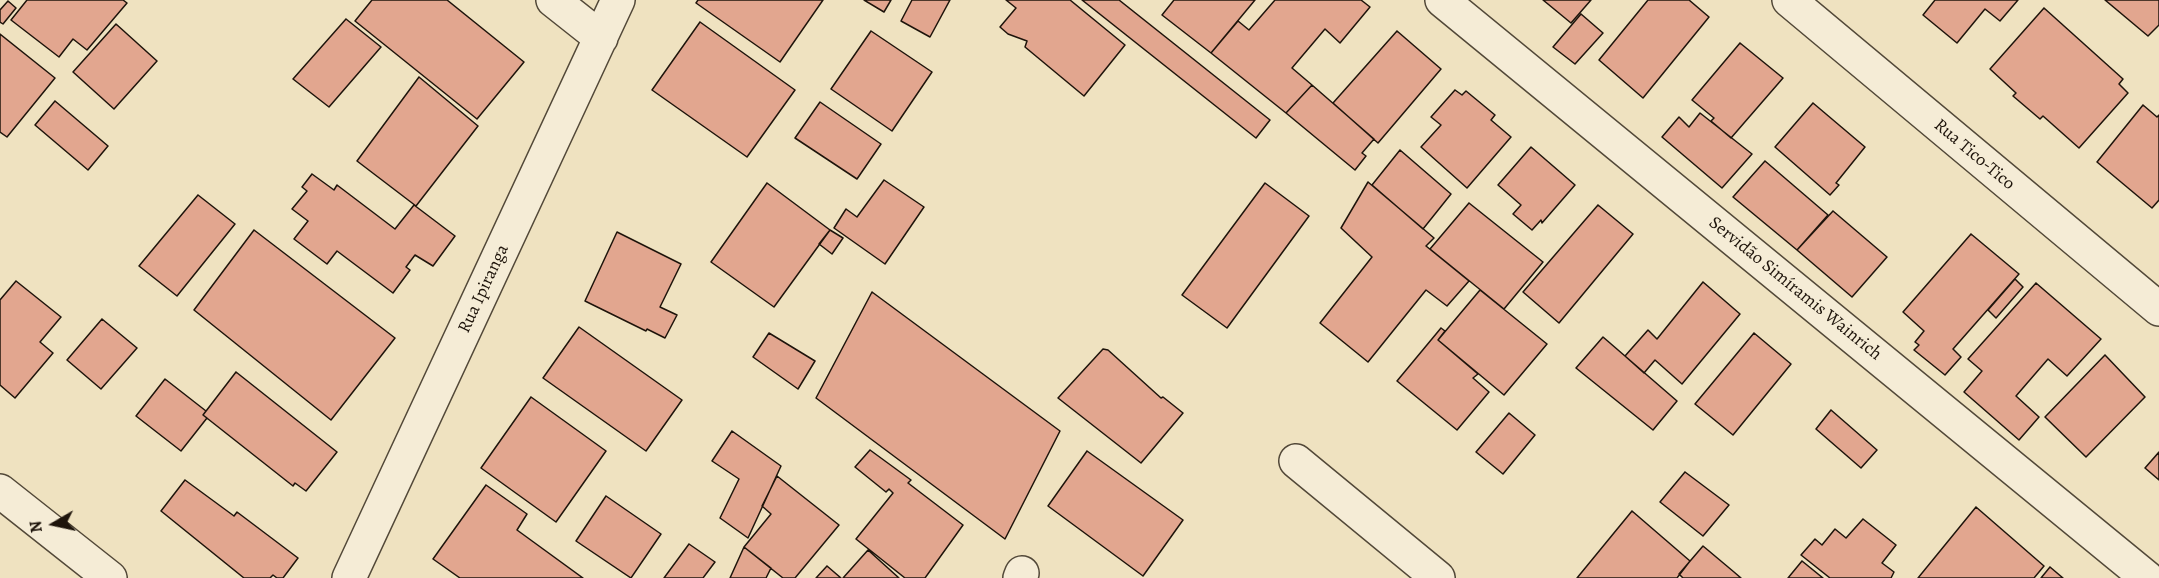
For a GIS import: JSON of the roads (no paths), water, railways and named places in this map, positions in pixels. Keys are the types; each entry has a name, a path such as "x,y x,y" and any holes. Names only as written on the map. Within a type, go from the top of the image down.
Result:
{"street":[{"path":"553,0 600,38"},
{"name":"Rua Ipiranga","path":"349,578 618,0"},
{"name":"Servidão Simíramis Wainrich","path":"1442,0 2147,578"},
{"name":"Rua Tico-Tico","path":"1789,0 2159,309"},
{"path":"1296,461 1438,578"},
{"path":"0,491 110,578"}]}
